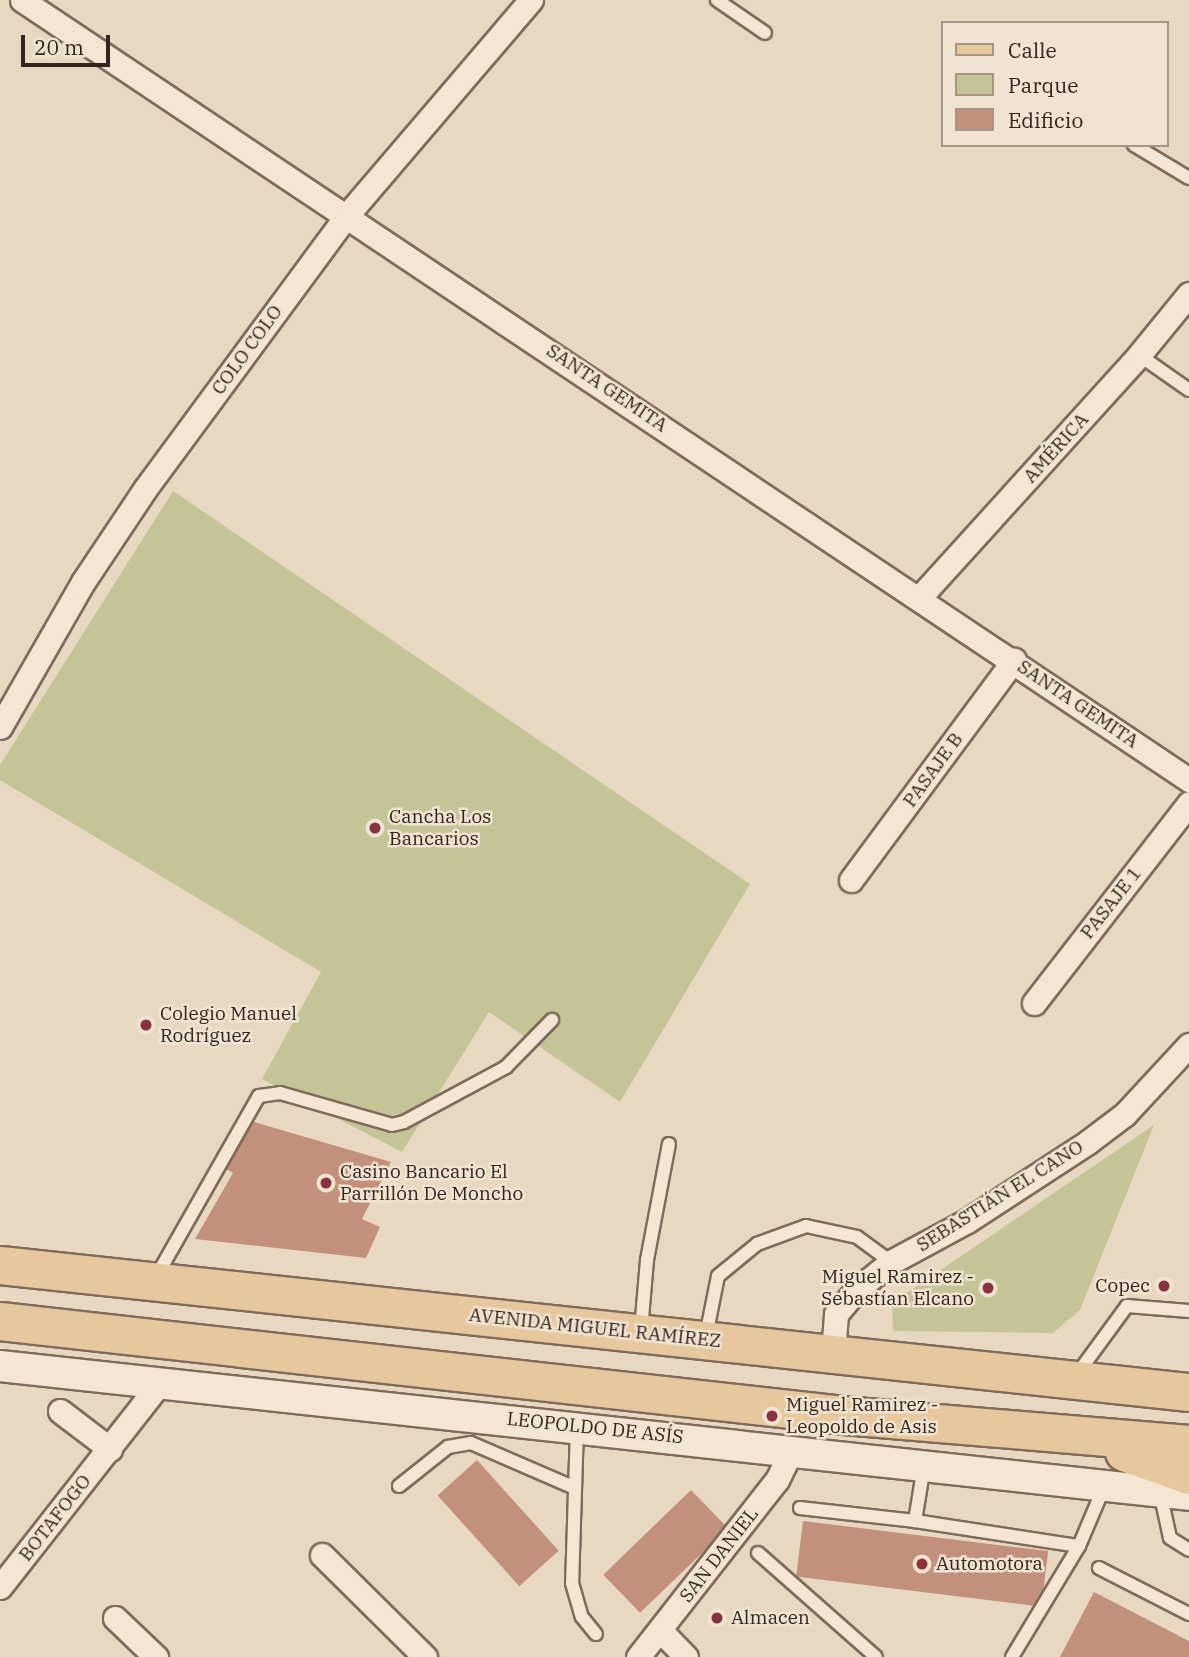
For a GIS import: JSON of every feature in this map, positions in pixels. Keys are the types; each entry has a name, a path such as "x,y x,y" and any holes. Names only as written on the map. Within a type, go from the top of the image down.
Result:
{"main road":[{"name":"AVENIDA MIGUEL RAMÍREZ","path":"0,1265 1189,1392"},
{"path":"0,1321 1087,1438 1189,1444"},
{"path":"1087,1438 1174,1484"}],"street":[{"name":"SANTA GEMITA","path":"22,0 348,214 1189,780"},
{"name":"COLO COLO","path":"0,727 83,582 145,489 348,214 531,0"},
{"name":"AMÉRICA","path":"919,598 1139,355 1189,294"},
{"name":"PASAJE B","path":"851,880 1014,660"},
{"name":"PASAJE 1","path":"1034,1003 1189,803"},
{"name":"SEBASTIÁN EL CANO","path":"833,1354 836,1314 842,1303 891,1262 967,1220 1088,1142 1125,1114 1189,1045"},
{"name":"LEOPOLDO DE ASÍS","path":"0,1366 792,1449 1105,1486 1174,1484 1189,1495"},
{"name":"BOTAFOGO","path":"0,1587 159,1383"},
{"path":"60,1411 110,1449"},
{"name":"SAN DANIEL","path":"638,1657 777,1480 792,1449"},
{"path":"322,1555 425,1657"},
{"path":"115,1618 156,1657"},
{"path":"660,1631 686,1657"}],"lane":[{"path":"717,0 765,33"},
{"path":"1137,147 1189,178"},
{"path":"1139,355 1189,390"},
{"path":"154,1281 259,1096 280,1093 392,1125 404,1122 506,1067 552,1020"},
{"path":"641,1333 647,1261 669,1144"},
{"path":"705,1340 718,1276 757,1244 806,1226 857,1237 891,1262"},
{"path":"1073,1379 1127,1306 1189,1311"},
{"path":"577,1427 574,1599 596,1634"},
{"path":"399,1486 448,1447 471,1443 575,1488"},
{"path":"915,1521 924,1466"},
{"path":"1174,1484 1170,1538 1189,1550"},
{"path":"1012,1657 1079,1546 1105,1486"},
{"path":"800,1508 915,1521 1079,1546"},
{"path":"758,1553 876,1657"},
{"path":"1099,1568 1189,1614"}],"green space":[{"name":"Cancha Los Bancarios","path":"173,491 750,884 620,1102 489,1012 402,1152 262,1079 321,972 0,780 0,765"},
{"path":"1154,1125 1080,1310 1053,1333 893,1331 892,1303"}],"building":[{"path":"251,1121 391,1162 362,1219 380,1227 366,1258 195,1239 233,1173 223,1167"},
{"path":"477,1460 559,1551 519,1586 438,1495"},
{"path":"691,1490 728,1528 640,1613 603,1575"},
{"name":"Automotora","path":"803,1521 1048,1551 1041,1607 796,1577"},
{"path":"1094,1592 1189,1641 1189,1657 1060,1657"}],"place":[{"name":"Cancha Los Bancarios","path":"375,828"},
{"name":"Colegio Manuel Rodríguez","path":"146,1025"},
{"name":"Casino Bancario El Parrillón De Moncho","path":"326,1183"},
{"name":"Copec","path":"1164,1286"},
{"name":"Miguel Ramirez - Sebastían Elcano","path":"988,1288"},
{"name":"Miguel Ramirez - Leopoldo de Asis","path":"772,1416"},
{"name":"Automotora","path":"922,1564"},
{"name":"Almacen","path":"717,1618"}]}
